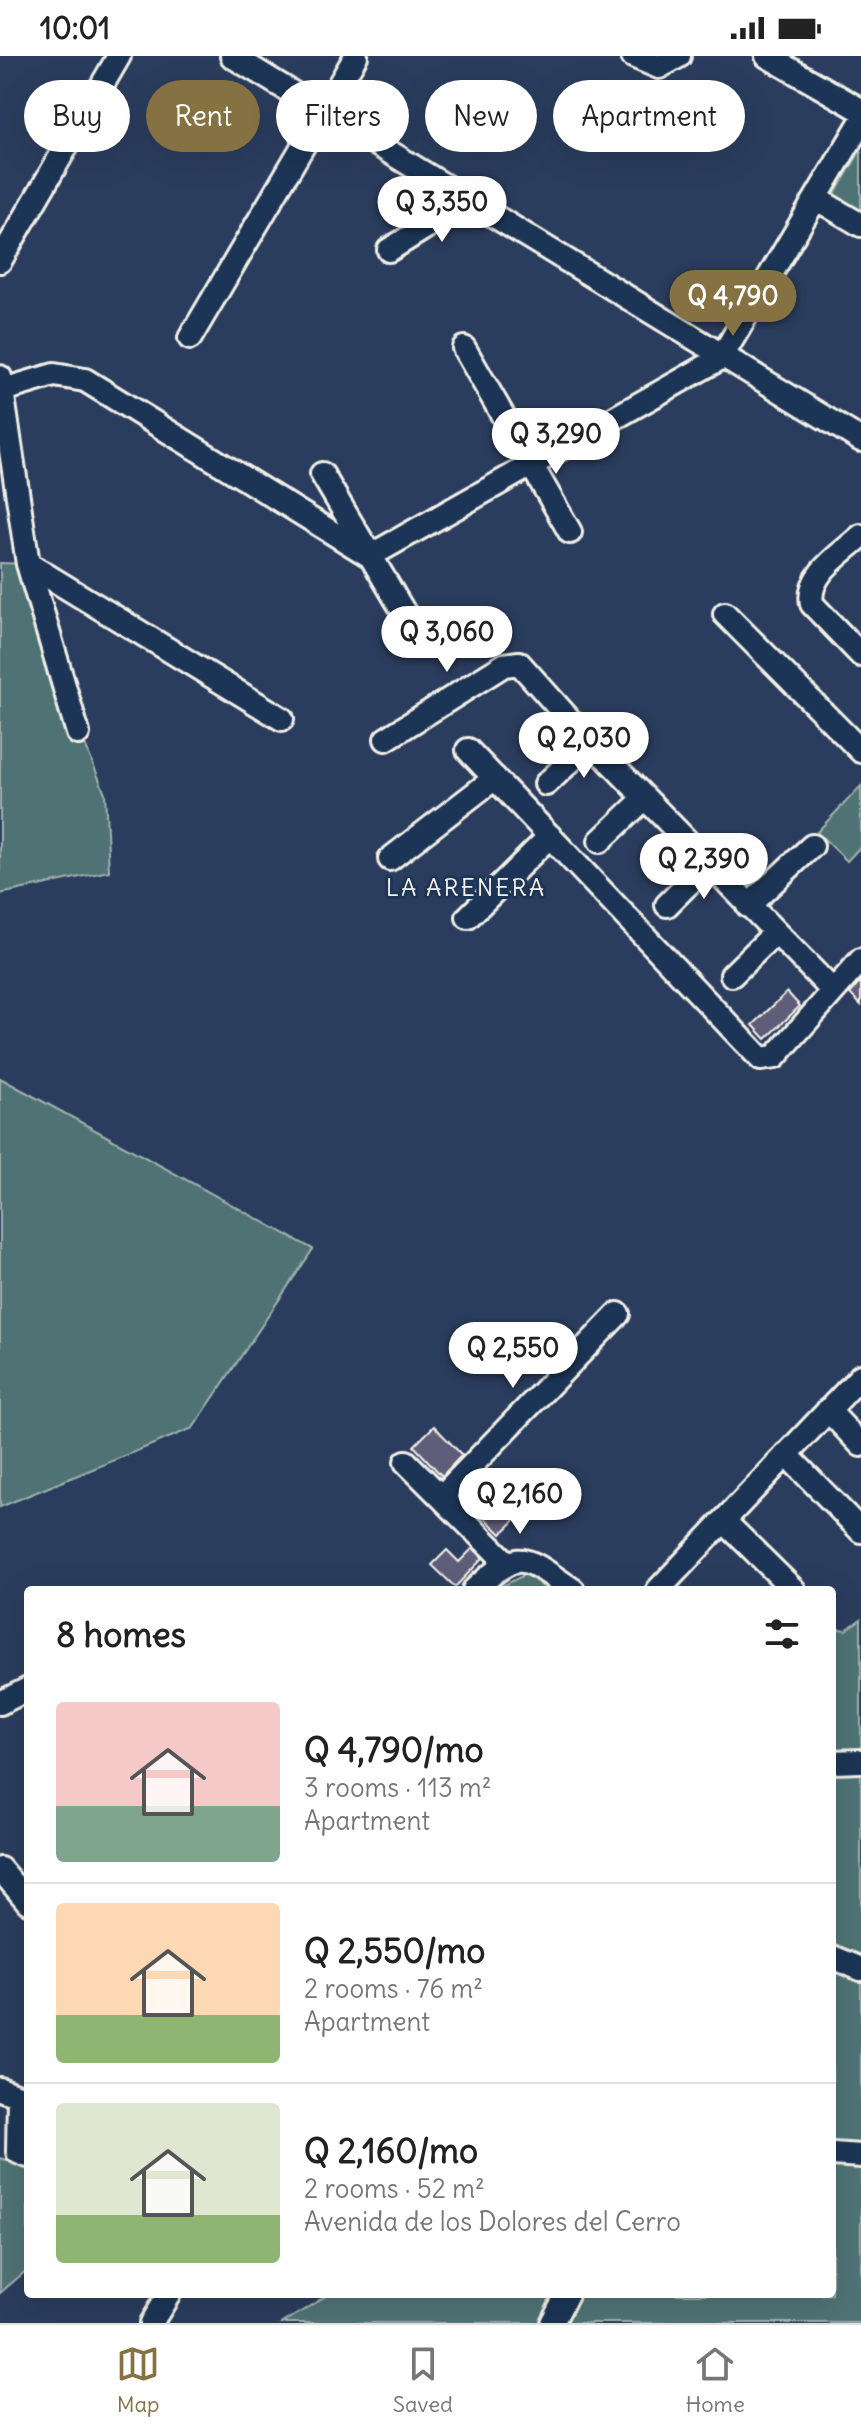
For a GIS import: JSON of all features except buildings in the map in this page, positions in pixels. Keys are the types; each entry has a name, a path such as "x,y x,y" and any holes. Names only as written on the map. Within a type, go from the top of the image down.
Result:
{"street":[{"path":"0,261 119,56"},
{"path":"232,56 276,83"},
{"path":"341,80 356,56"},
{"path":"633,56 659,67 679,56"},
{"path":"767,56 861,110"},
{"path":"370,556 721,358 861,122"},
{"path":"190,338 299,152"},
{"path":"391,152 471,199 721,358 861,440"},
{"path":"389,250 471,199"},
{"path":"817,199 861,225"},
{"path":"464,348 570,532"},
{"path":"78,733 28,564 2,384 54,375 85,380 370,556"},
{"path":"322,474 412,626"},
{"path":"861,536 818,575 811,598 812,604 861,655"},
{"path":"28,564 282,719"},
{"path":"725,614 861,751"},
{"path":"386,739 511,662 519,663 591,742 832,990"},
{"path":"546,784 591,742"},
{"path":"468,750 761,1059 775,1057 861,960"},
{"path":"390,859 495,778"},
{"path":"600,841 645,798"},
{"path":"468,917 550,836"},
{"path":"748,906 812,846"},
{"path":"667,905 708,864"},
{"path":"732,975 775,933"},
{"path":"441,1497 618,1314"},
{"path":"662,1586 861,1376"},
{"path":"828,1410 861,1445"},
{"path":"786,1454 861,1531"},
{"path":"406,1462 506,1562"},
{"path":"724,1521 790,1586"},
{"path":"479,1586 506,1562 526,1560 567,1586"},
{"path":"0,1703 24,1691"},
{"path":"836,1762 861,1761"},
{"path":"0,1869 24,1897"},
{"path":"836,1959 861,1969"},
{"path":"0,2089 19,2096 18,2152 24,2154"},
{"path":"836,2154 861,2156"},
{"path":"151,2323 167,2298"},
{"path":"552,2323 565,2298"}],"green space":[{"path":"861,150 861,214 833,197"},
{"path":"0,563 28,564 68,704 105,793 109,871 0,894"},
{"path":"861,786 861,846 847,861 817,832"},
{"path":"0,1078 313,1249 193,1428 0,1507"},
{"path":"526,1574 542,1586 502,1586"},
{"path":"861,1619 861,2323 283,2323 323,2298 836,2298 836,1629 846,1630"},
{"path":"0,2158 24,2166 24,2272 0,2293"}],"district":[{"name":"LA ARENERA","path":"466,888"}]}
